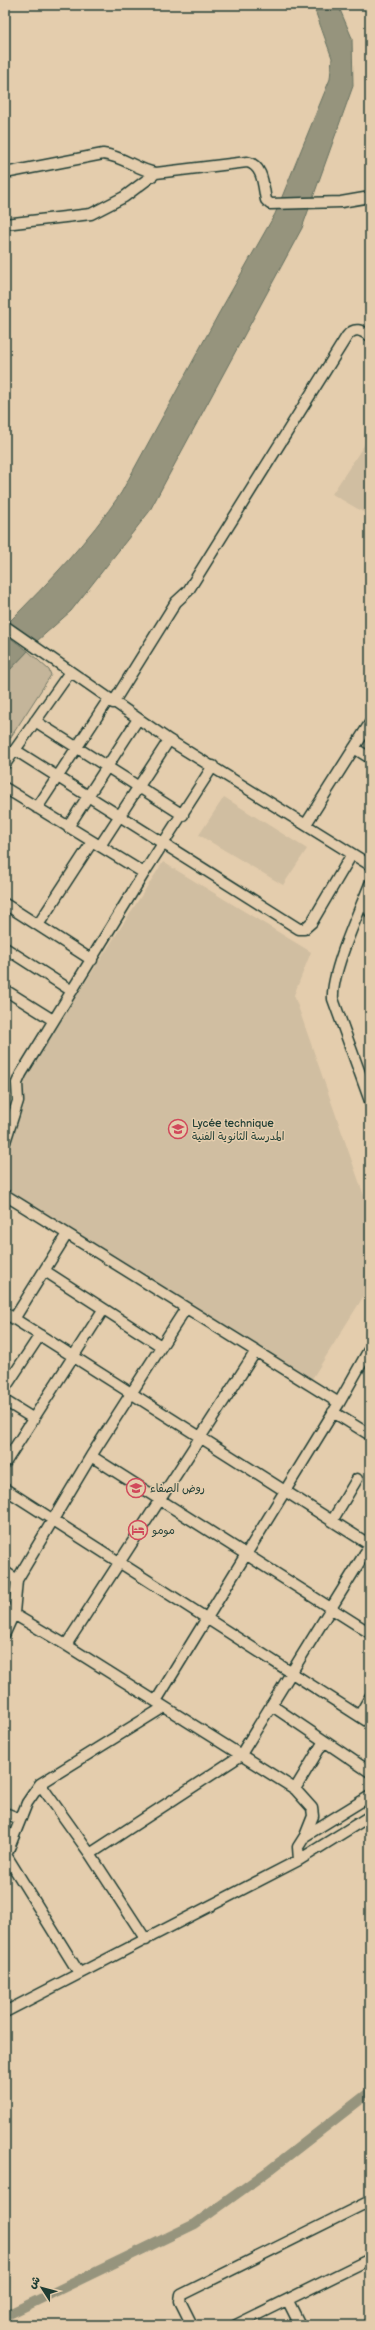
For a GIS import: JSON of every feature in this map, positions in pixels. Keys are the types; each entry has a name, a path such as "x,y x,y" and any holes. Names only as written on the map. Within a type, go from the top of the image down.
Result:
{"street":[{"path":"5,173 103,154 118,157 143,170 156,173 247,162 252,164 258,170 266,200 270,204 336,202 370,197"},
{"path":"5,224 91,214 124,197 156,173"},
{"path":"37,808 77,748 111,702 176,602 188,591 349,333 357,330 370,336"},
{"path":"5,626 138,720 352,854 369,861"},
{"path":"5,764 70,672"},
{"path":"68,827 138,720"},
{"path":"35,721 183,815"},
{"path":"306,824 370,723"},
{"path":"38,925 96,844 119,816 169,740"},
{"path":"354,748 370,758"},
{"path":"15,750 301,930 312,922 352,854"},
{"path":"5,1142 9,1118 18,1101 18,1078 92,960 144,873 183,815 213,766"},
{"path":"5,788 144,873"},
{"path":"370,884 336,974 332,992 333,999 370,1101"},
{"path":"364,900 370,912"},
{"path":"5,904 92,960"},
{"path":"5,948 72,991"},
{"path":"5,990 53,1020"},
{"path":"5,1195 339,1403"},
{"path":"67,1234 45,1271 7,1315 370,1545 240,1756 90,1854"},
{"path":"45,1271 103,1310 161,1346"},
{"path":"5,1633 17,1580 91,1456 186,1308"},
{"path":"5,1463 103,1310"},
{"path":"5,1388 40,1335"},
{"path":"80,1973 6,1853 27,1803 40,1784 160,1704 207,1618 334,1412 370,1348"},
{"path":"66,1645 256,1351"},
{"path":"5,1402 34,1419"},
{"path":"334,1412 370,1435"},
{"path":"91,1456 370,1633"},
{"path":"332,1521 357,1479"},
{"path":"5,1489 370,1723"},
{"path":"5,1572 17,1580"},
{"path":"10,1611 295,1789 312,1808 313,1816 305,1836 298,1847 299,1860"},
{"path":"359,1716 370,1697"},
{"path":"271,1705 370,1772"},
{"path":"295,1789 324,1741"},
{"path":"40,1784 90,1854 146,1940"},
{"path":"305,1836 370,1796"},
{"path":"5,1813 20,1819"},
{"path":"5,2012 299,1860 370,1816"},
{"path":"192,2325 180,2301 181,2295 369,2203"},
{"path":"236,2325 370,2259"},
{"path":"288,2300 300,2325"}],"shaded area":[{"path":"313,5 338,5 352,38 353,86 302,228 149,512 71,611 37,641 9,622 68,560 96,527 121,493 275,214 330,79 332,58"},
{"path":"370,436 370,516 332,494"},
{"path":"5,634 28,651 5,675"},
{"path":"28,651 49,670 51,675 5,746 5,675"},
{"path":"224,797 307,849 283,885 199,835"},
{"name":"Lycée technique المدرسة الثانوية الفنية","path":"163,862 311,952 294,995 370,1213 370,1286 305,1390 5,1194 5,1154 25,1103 16,1090"}],"waterway":[{"path":"5,2316 195,2224 271,2169 370,2092"}],"place":[{"name":"Lycée technique المدرسة الثانوية الفنية","path":"178,1129"},
{"name":"روض الصفاء","path":"136,1488"},
{"name":"مومو","path":"138,1530"}]}
